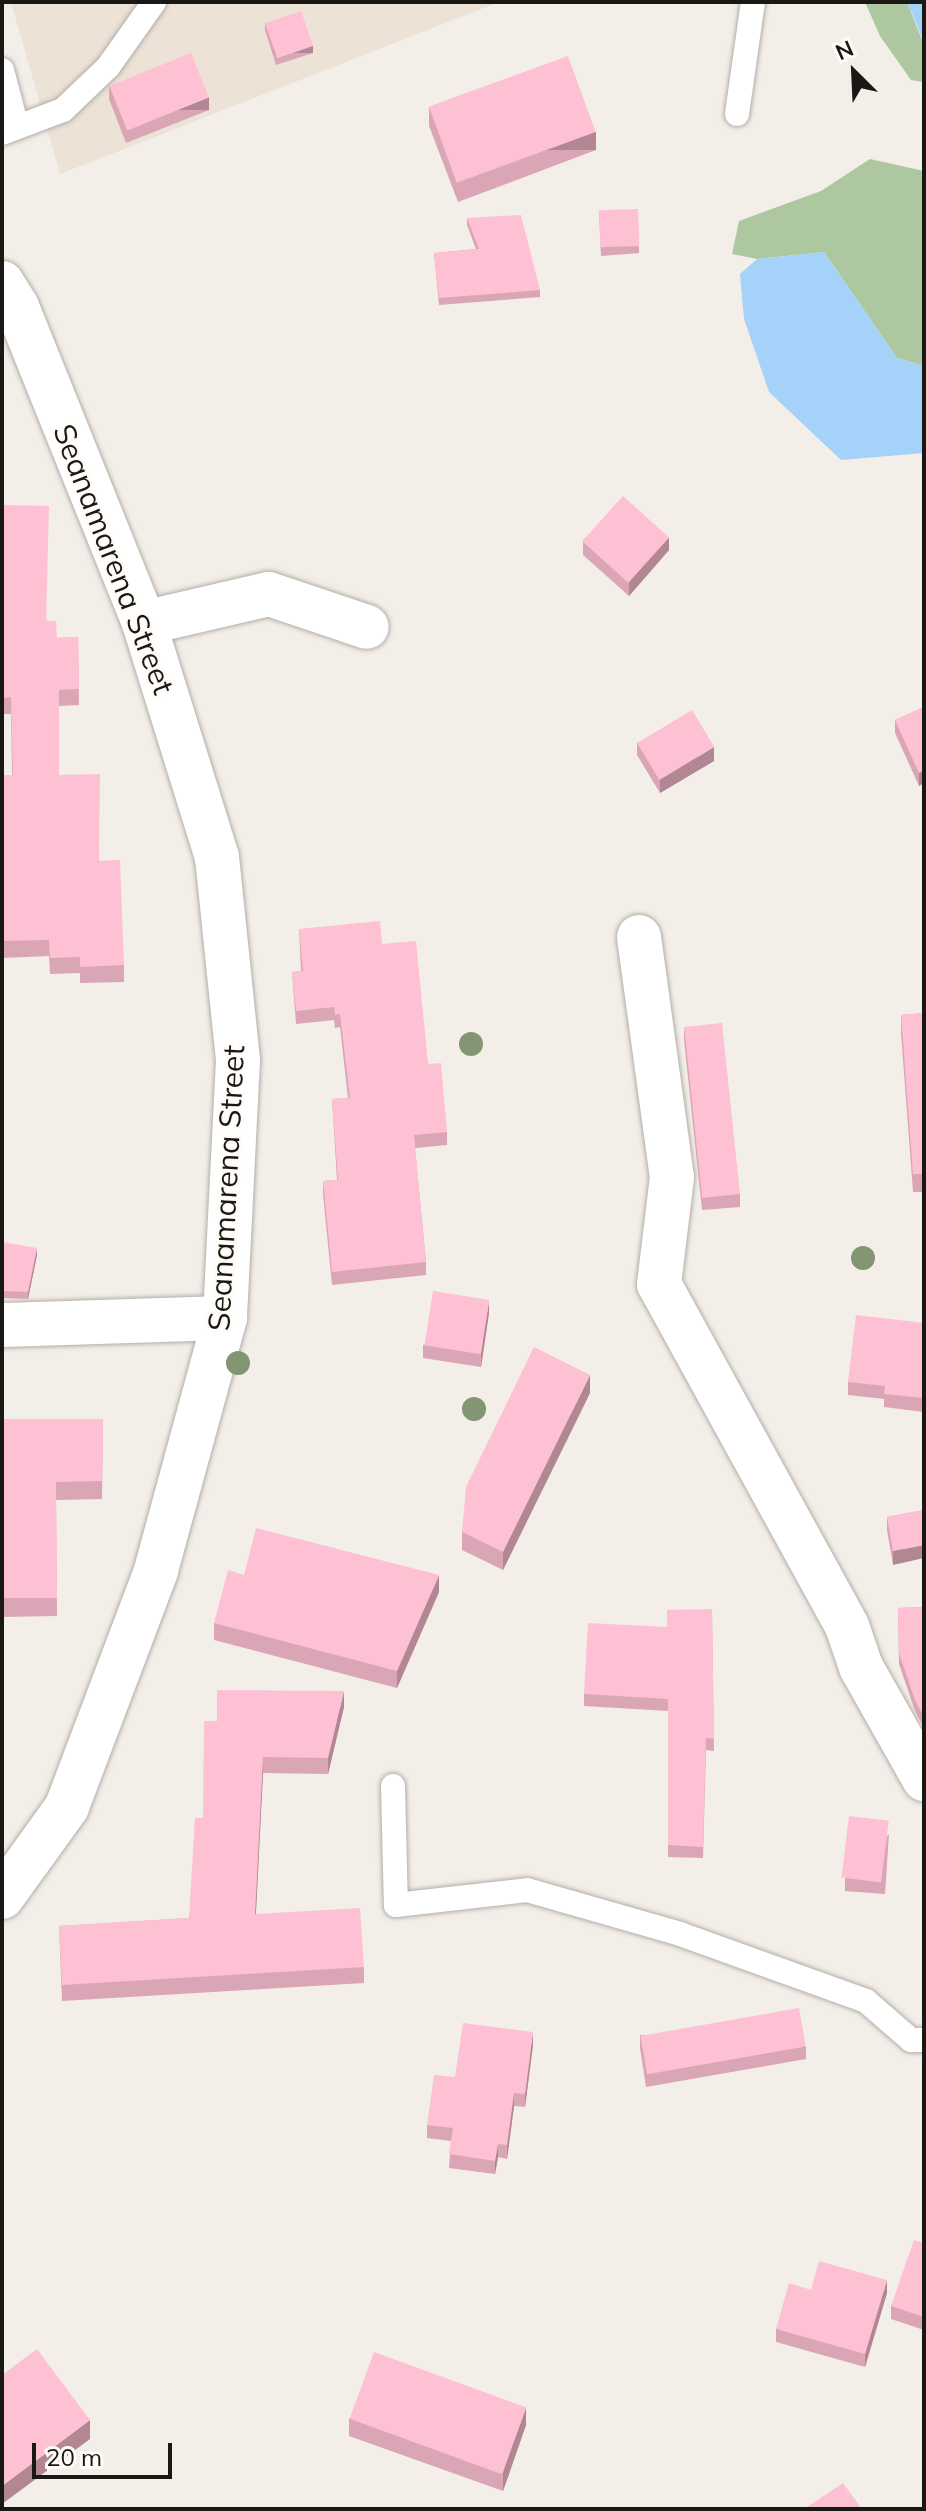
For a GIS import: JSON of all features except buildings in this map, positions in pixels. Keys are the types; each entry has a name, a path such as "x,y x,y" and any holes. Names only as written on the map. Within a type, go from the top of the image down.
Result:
{"street":[{"name":"Seanamarena Street","path":"2,283 17,307 144,623 217,857 238,1060 225,1318 156,1571 67,1807 2,1897"},
{"path":"144,623 269,594 367,627"},
{"path":"639,937 672,1177 659,1284 847,1626 861,1667 924,1779"},
{"path":"2,1325 225,1318"}],"lane":[{"path":"2,70 9,130 63,110 108,67 154,2"},
{"path":"737,114 753,2"},
{"path":"393,1786 396,1905 527,1890 680,1934 866,2001 911,2040 924,2040"}],"shaded area":[{"path":"11,2 499,2 60,174"}],"green space":[{"path":"865,2 907,2 924,45 924,82 911,80 880,36"},
{"path":"870,159 924,171 924,366 897,358 824,252 757,259 732,254 739,221 821,191"}],"water":[{"path":"907,2 924,2 924,45 917,25"},
{"path":"824,252 897,358 924,366 924,453 841,460 769,392 744,319 740,274 757,259"}]}
